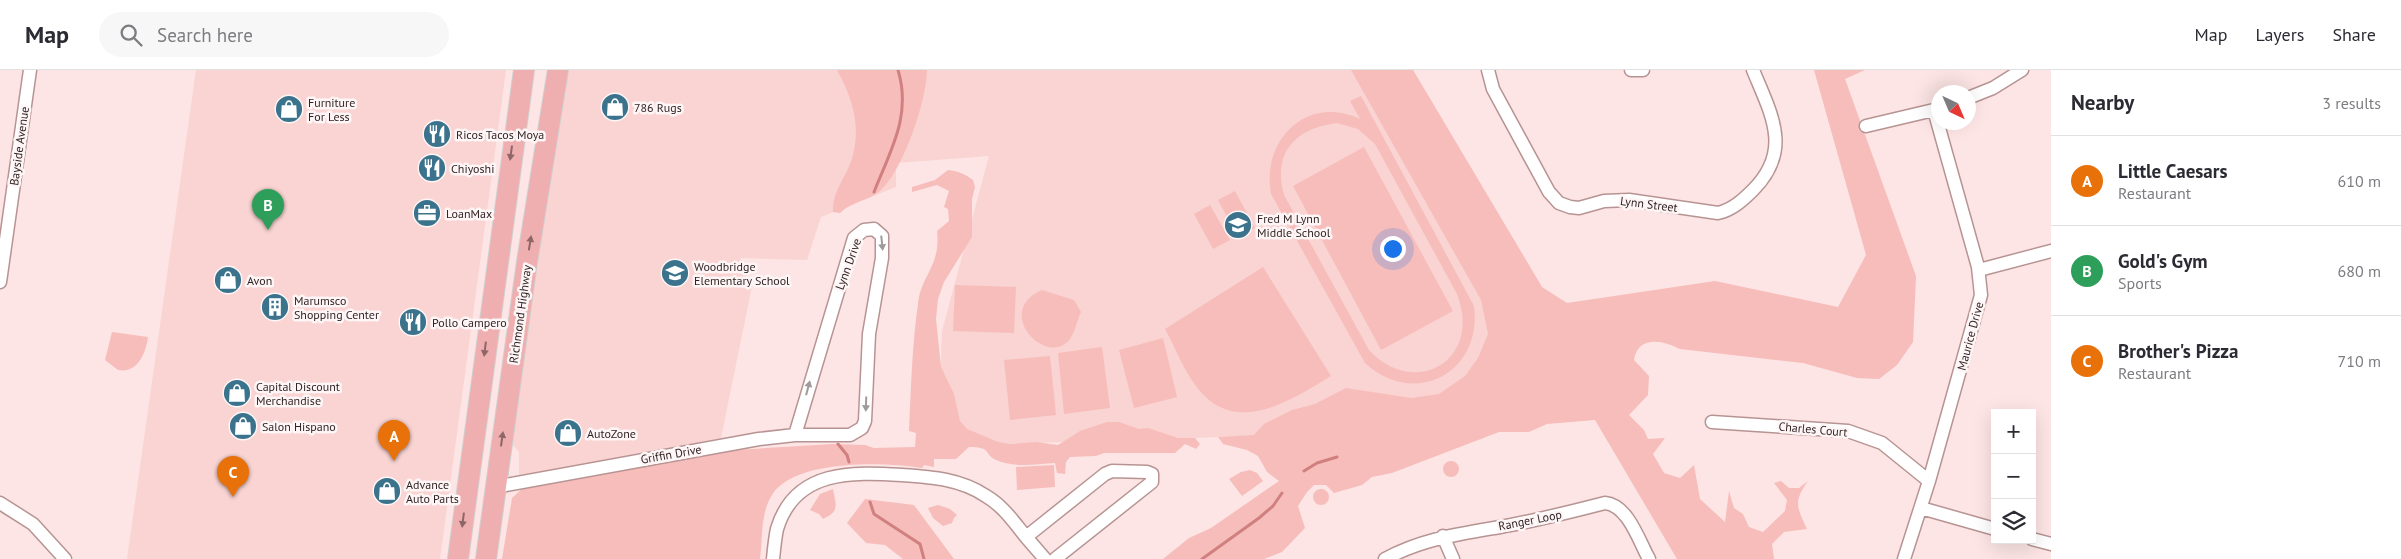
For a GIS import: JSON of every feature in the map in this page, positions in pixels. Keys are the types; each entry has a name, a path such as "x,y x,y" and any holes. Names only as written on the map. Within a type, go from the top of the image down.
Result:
{"main road":[{"path":"458,559 524,70"},
{"name":"Richmond Highway","path":"486,559 527,262 558,70"}],"street":[{"name":"Bayside Avenue","path":"0,282 30,70"},
{"name":"Lynn Street","path":"1488,70 1493,89 1549,192 1559,203 1579,208 1604,201 1629,200 1718,213 1727,211 1746,197 1760,183 1773,160 1776,142 1774,124 1753,70"},
{"path":"1631,70 1643,70"},
{"path":"1976,95 1993,88 2022,70"},
{"path":"1866,126 1931,111"},
{"name":"Maurice Drive","path":"1904,559 1921,508 1980,304 1981,281 1979,270 1941,130"},
{"name":"Lynn Drive","path":"796,435 854,238 864,230 874,229 879,232 883,240 869,334 866,417 862,428 857,433 849,435"},
{"path":"1979,270 2051,251"},
{"name":"Charles Court","path":"1712,422 1848,431 1882,443 1897,453 1929,481"},
{"name":"Griffin Drive","path":"495,487 734,443 796,435 849,435"},
{"path":"1026,537 1106,474 1112,471 1147,472 1152,474 1152,482 1055,559"},
{"path":"773,559 779,524 796,498 819,480 848,473 920,476 956,481 979,492 1001,507 1045,559"},
{"path":"0,503 34,524 65,559"},
{"name":"Ranger Loop","path":"1385,559 1411,553 1443,536 1552,516 1605,504 1612,504 1623,512 1649,559"},
{"path":"1921,508 1991,527"},
{"path":"1443,536 1453,559"},
{"path":"2036,540 2051,544"}],"shaded area":[{"path":"196,70 506,70 440,559 127,559"},
{"name":"Fred M Lynn Middle School","path":"564,70 1413,70 1542,287 1469,426 1195,438 938,446 942,331 989,156 896,163 896,187 821,217 807,260 740,258 752,286 721,438 606,461 519,475 519,452 511,443"},
{"path":"837,70 927,70 923,99 918,116 897,168 880,191 840,213 833,212 834,200 853,156 856,131 852,106"},
{"path":"1351,70 1413,70 1542,287 1567,303 1715,281 1838,307 1866,255 1814,70 1865,70 1845,79 1916,276 1913,342 1897,365 1879,379 1857,378 1803,363 1680,349 1659,342 1646,343 1641,346 1636,352 1634,360 1649,376 1648,395 1629,415 1644,430 1648,439 1665,438 1653,454 1664,473 1680,478 1694,465 1700,499 1725,522 1729,491 1734,508 1743,514 1749,527 1763,532 1785,511 1787,500 1774,483 1781,481 1789,488 1799,488 1808,481 1798,500 1799,510 1807,529 1784,532 1772,544 1774,559 1677,559 1595,420 1547,424 1529,432 1499,432 1392,473 1372,477 1362,485 1334,493 1326,485 1314,485 1298,506 1305,528 1282,552 1264,559 1163,559 1189,538 1211,528 1279,481 1267,472 1258,456 1247,450 1223,444 1218,437 1254,435 1264,424 1292,410 1315,404 1346,388 1411,398 1439,394 1465,376 1478,358 1488,334 1481,300"},
{"path":"1361,96 1474,306 1474,329 1468,349 1457,365 1442,376 1424,383 1404,383 1384,376 1365,363 1271,194 1270,174 1273,156 1281,140 1292,127 1306,118 1322,113 1341,113 1360,119 1350,101","holes":["1337,123 1358,129 1375,144 1457,294 1463,318 1461,338 1452,354 1440,366 1423,371 1405,371 1387,364 1369,350 1284,195 1281,166 1291,145 1299,137 1310,130"]},
{"path":"1364,147 1453,311 1381,350 1293,186"},
{"path":"948,170 967,176 973,180 975,187 972,199 972,237 944,282 938,299 936,319 941,367 954,394 960,421 967,429 998,442 1010,444 1036,442 1058,445 1080,431 1107,422 1119,422 1139,429 1148,428 1178,438 1195,438 1200,444 1196,449 1185,444 1175,453 1104,453 1096,456 1070,457 1066,462 1065,474 1057,473 1055,463 1010,464 992,458 985,450 977,447 969,447 956,459 934,459 934,467 924,465 922,468 864,464 819,469 783,483 772,495 765,510 760,559 502,559 512,498 524,487 719,451 833,444 865,445 874,448 915,447 916,433 909,431 913,351 918,304 923,285 934,262 937,231 949,221 948,209 944,207 949,191 937,185 912,192 912,187 935,180"},
{"path":"1235,191 1255,228 1238,237 1218,200"},
{"path":"1210,205 1230,240 1213,249 1194,214"},
{"path":"1263,267 1331,376 1280,404 1262,410 1245,412 1227,410 1211,402 1196,386 1165,329"},
{"path":"955,285 1016,287 1014,333 953,331"},
{"path":"1042,290 1074,300 1081,312 1069,341 1056,347 1046,346 1036,341 1027,332 1022,321 1022,310 1028,299"},
{"path":"112,332 148,337 140,361 131,369 118,370 105,360"},
{"path":"1163,338 1177,397 1134,408 1119,350"},
{"path":"1102,347 1110,408 1064,414 1058,353"},
{"path":"1050,356 1056,415 1010,420 1004,360"},
{"path":"1451,461 1457,463 1459,469 1457,475 1451,477 1445,475 1443,469 1445,463"},
{"path":"1054,465 1055,487 1017,490 1016,467"},
{"path":"1250,470 1257,473 1263,481 1242,496 1229,479 1241,472"},
{"path":"833,489 834,510 823,519 819,514 810,510 820,494"},
{"path":"1321,489 1327,491 1329,497 1327,503 1321,505 1315,503 1313,497 1315,491"},
{"path":"865,499 914,505 954,559 903,559 885,545 866,543 847,523"},
{"path":"938,505 950,509 957,515 952,523 943,526 933,518 928,508"}],"waterway":[{"path":"874,192 892,148 901,118 902,87 898,70"},
{"path":"838,444 847,455 849,462"},
{"path":"1304,471 1317,463 1337,457"},
{"path":"1202,559 1259,518 1273,506 1282,493"},
{"path":"870,502 874,514 920,544 924,559"}],"place":[{"name":"786 Rugs","path":"615,107"},
{"name":"Furniture For Less","path":"289,109"},
{"name":"Ricos Tacos Moya","path":"437,134"},
{"name":"Chiyoshi","path":"432,168"},
{"name":"LoanMax","path":"427,213"},
{"name":"Fred M Lynn Middle School","path":"1238,225"},
{"name":"Gold's Gym","path":"268,230"},
{"name":"Woodbridge Elementary School","path":"675,273"},
{"name":"Avon","path":"228,280"},
{"name":"Marumsco Shopping Center","path":"275,307"},
{"name":"Pollo Campero","path":"413,322"},
{"name":"Capital Discount Merchandise","path":"237,393"},
{"name":"Salon Hispano","path":"243,426"},
{"name":"AutoZone","path":"568,433"},
{"name":"Little Caesars","path":"394,461"},
{"name":"Advance Auto Parts","path":"387,491"},
{"name":"Brother's Pizza","path":"233,497"}]}
